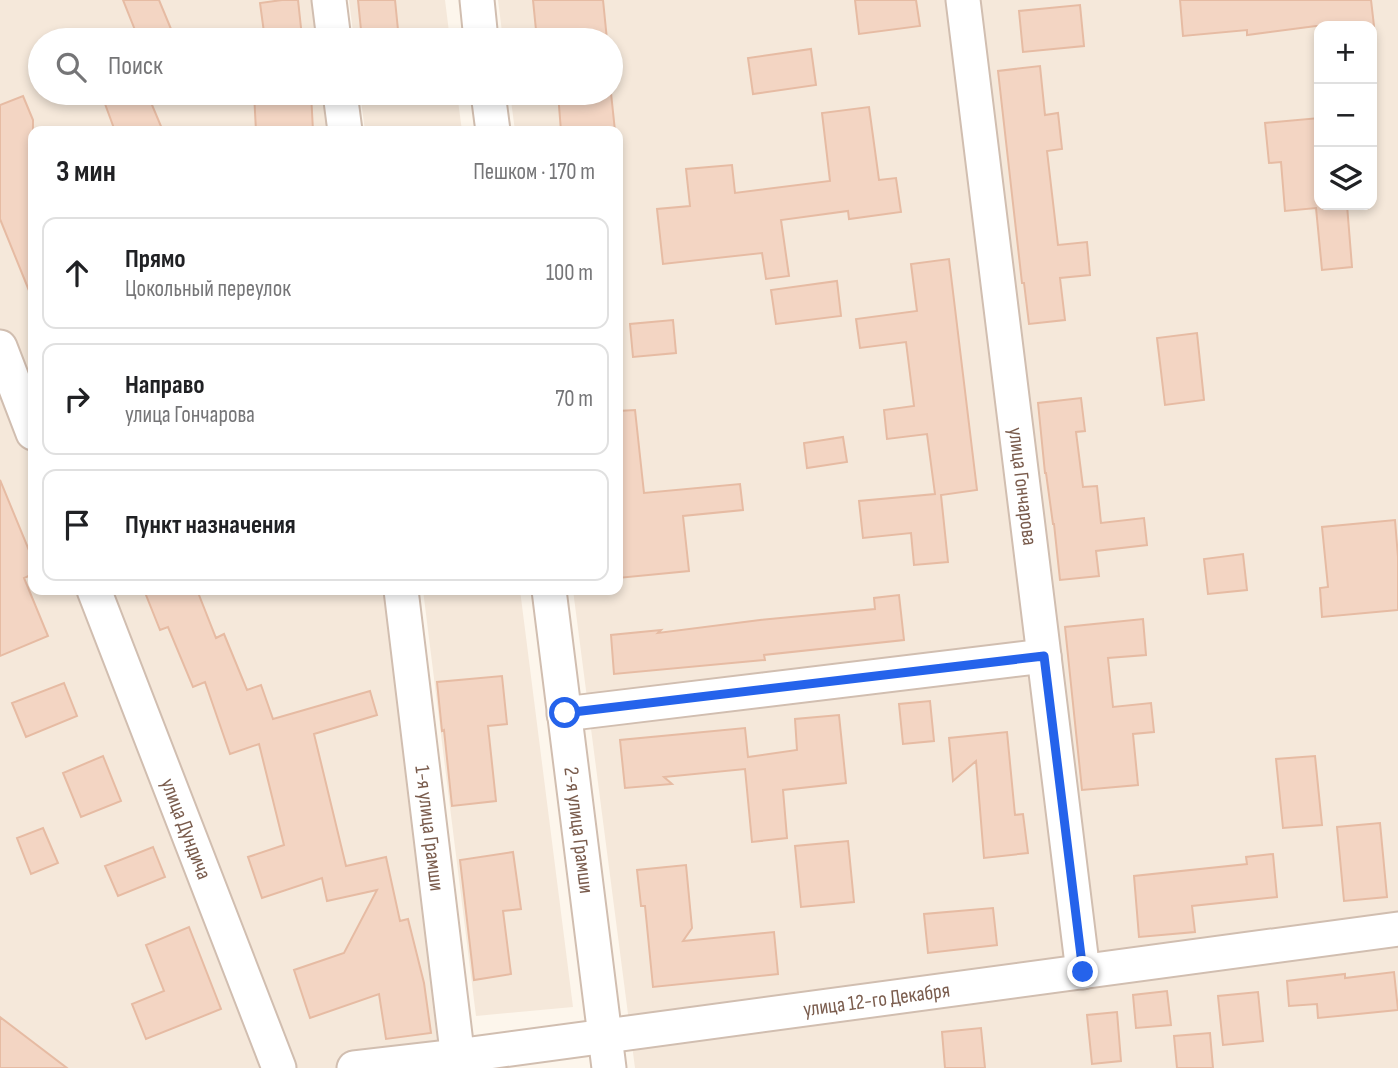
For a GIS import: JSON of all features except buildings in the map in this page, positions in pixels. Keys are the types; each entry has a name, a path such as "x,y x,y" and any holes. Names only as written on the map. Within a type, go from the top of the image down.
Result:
{"street":[{"path":"329,0 332,28"},
{"path":"477,0 480,28"},
{"name":"улица Гончарова","path":"963,0 1083,972"},
{"path":"342,105 344,126"},
{"path":"490,105 492,126"},
{"path":"0,347 28,420"},
{"name":"улица Дундича","path":"96,595 279,1068"},
{"name":"1-я улица Грамши","path":"402,595 458,1062"},
{"name":"2-я улица Грамши","path":"550,595 607,1052"},
{"path":"565,713 1044,656"},
{"name":"улица 12-го Декабря","path":"354,1068 607,1052 1083,972 1398,929"}],"shaded area":[{"path":"0,0 321,0 324,28 28,28 28,105 335,105 337,126 28,126 28,595 397,595 455,1068 0,1068"},
{"path":"349,0 445,0 448,28 352,28"},
{"path":"498,0 1398,0 1398,1068 635,1068 574,595 623,595 623,126 514,126 512,105 623,105 623,28 502,28"},
{"path":"362,105 459,105 461,126 364,126"},
{"path":"424,595 521,595 573,1007 476,1016"}],"route":[{"path":"565,713 1044,656 1083,972"}]}
